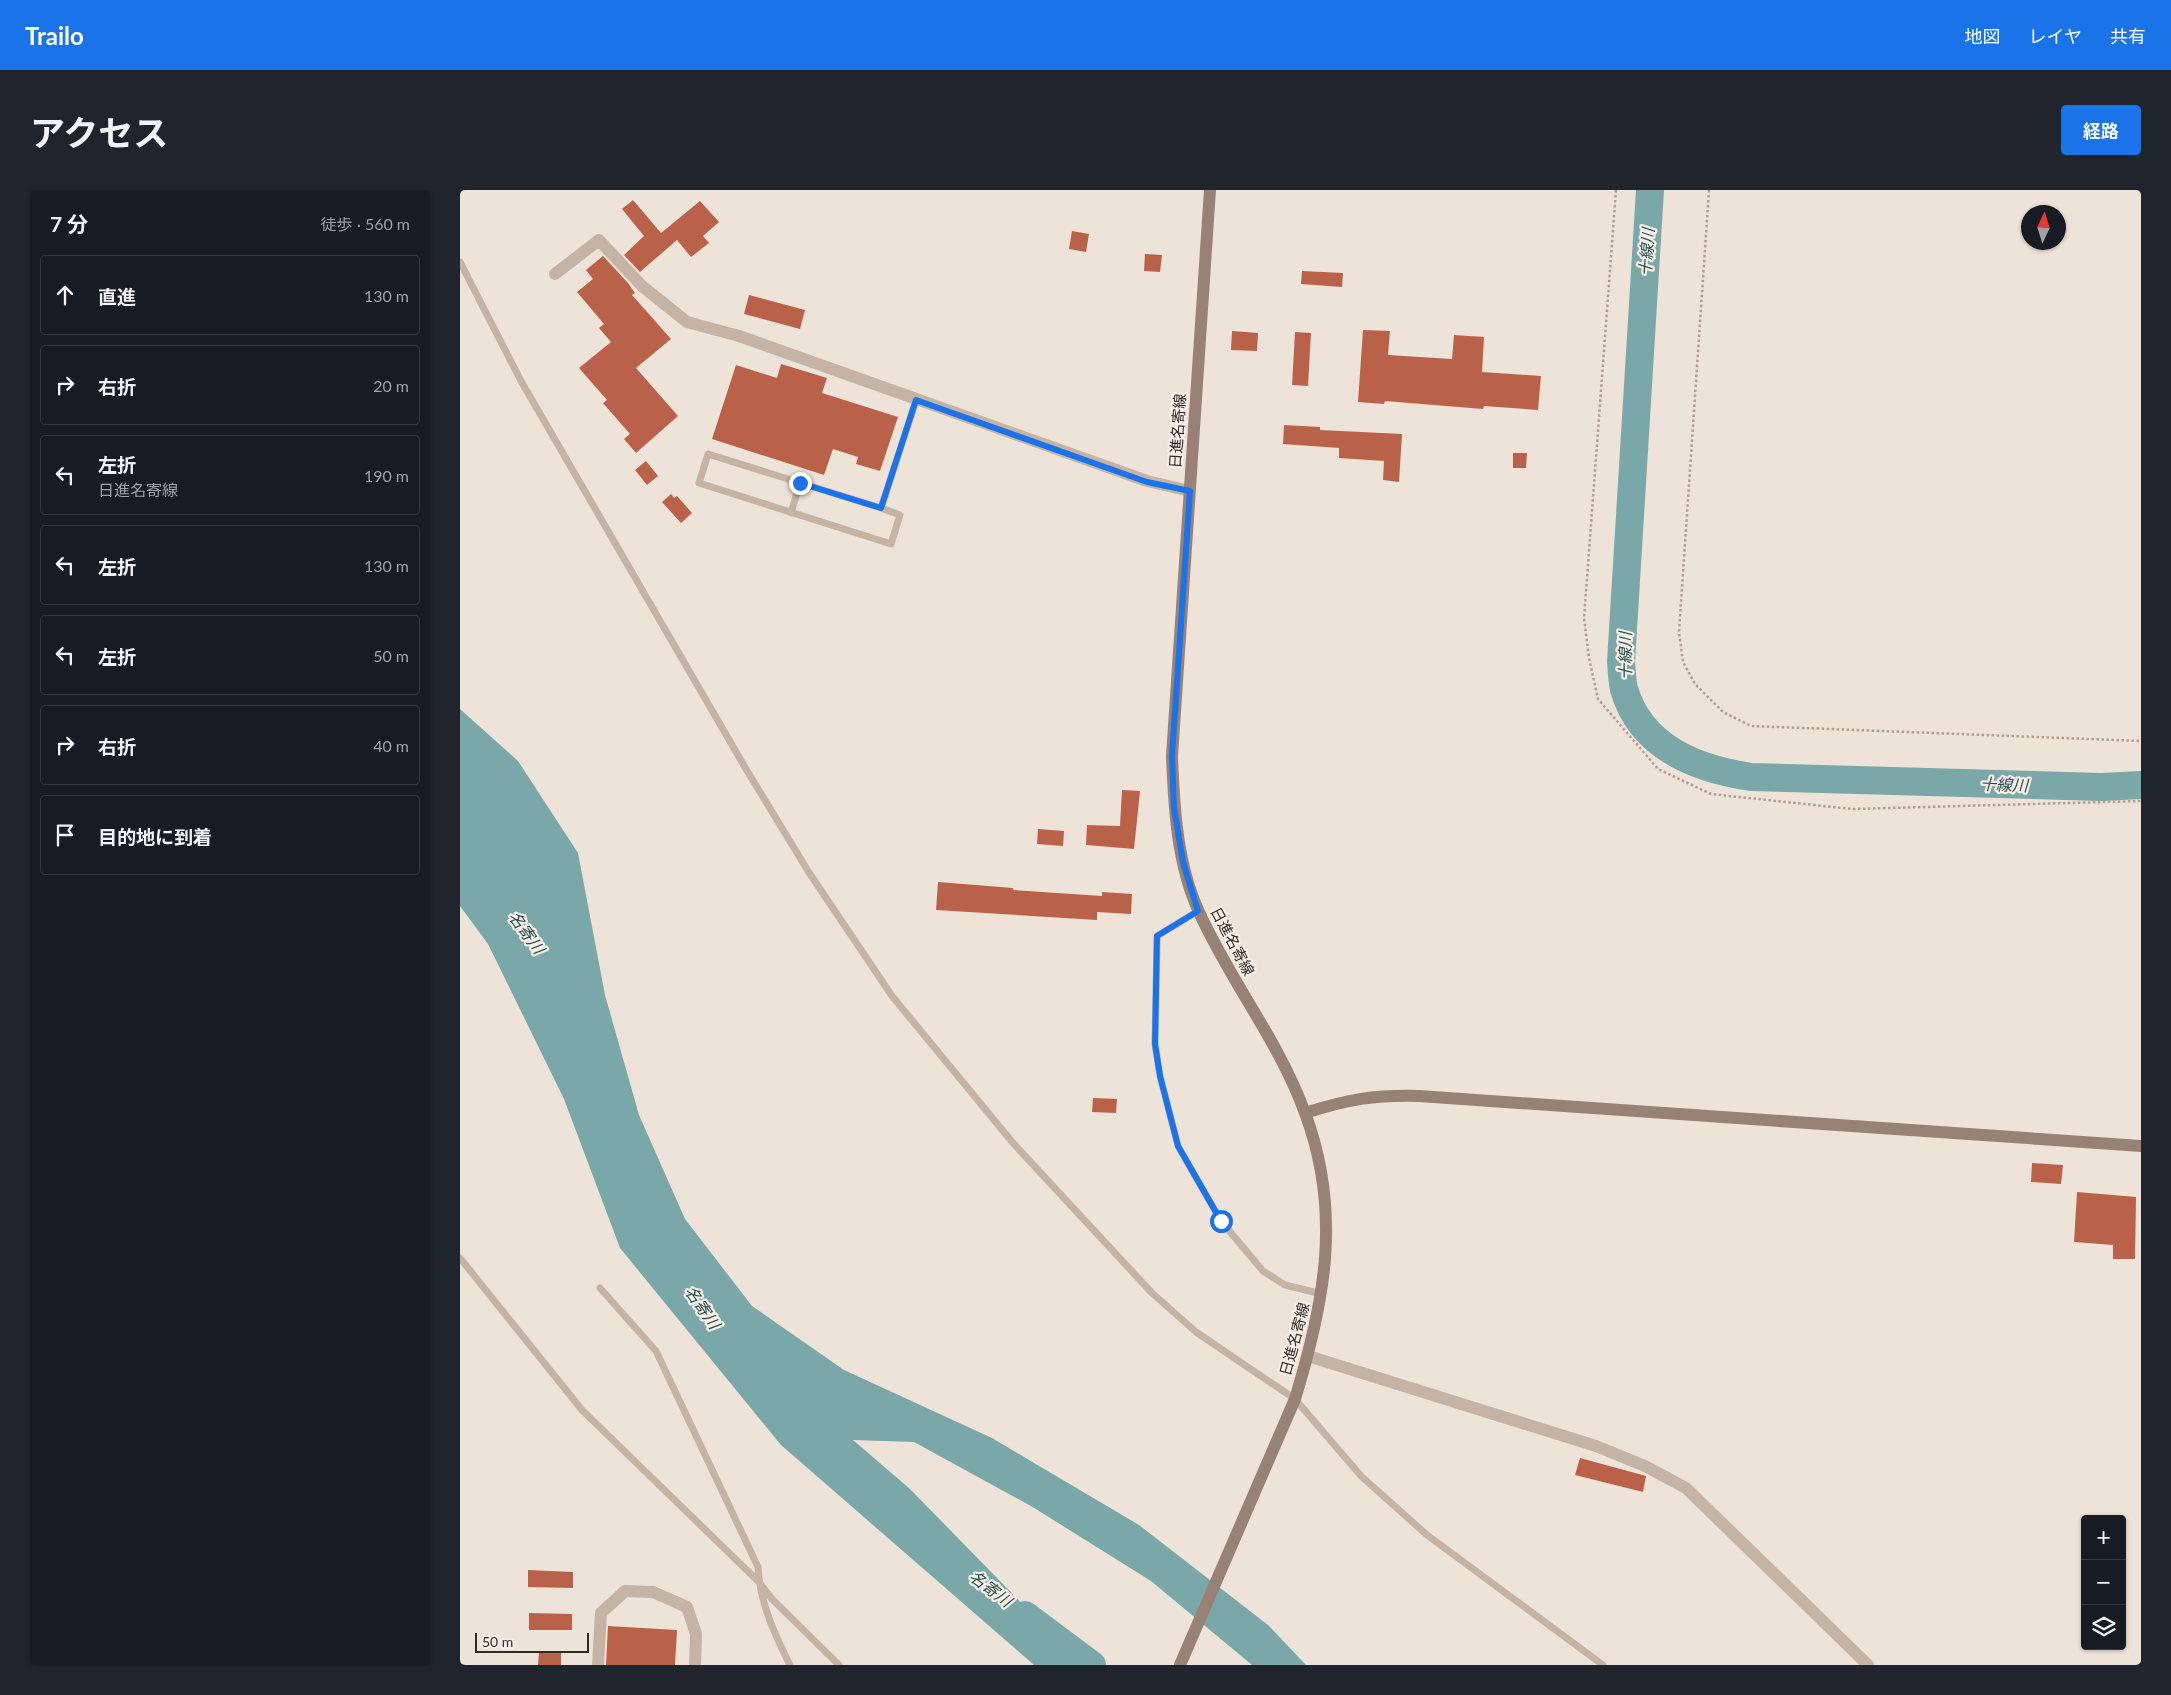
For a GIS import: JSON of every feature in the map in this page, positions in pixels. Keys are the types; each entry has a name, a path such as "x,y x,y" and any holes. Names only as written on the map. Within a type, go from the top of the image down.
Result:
{"main road":[{"name":"日進名寄線","path":"1180,1665 1295,1398 1308,1356 1322,1294 1326,1252 1325,1204 1320,1166 1305,1113 1278,1052 1198,911 1183,862 1174,808 1172,756 1210,190"},
{"path":"1305,1113 1343,1101 1380,1095 1419,1096 2141,1146"}],"street":[{"path":"555,274 599,240 642,286 687,322 739,336 1147,482 1190,491"},
{"path":"1308,1356 1596,1446 1644,1466 1686,1488 1868,1665"},
{"path":"598,1665 601,1613 625,1591 653,1592 687,1607 696,1634 695,1665"}],"lane":[{"path":"460,262 521,382 746,769 808,871 892,996 1013,1143 1152,1293 1196,1332 1295,1398 1361,1476 1428,1535 1603,1665"},
{"path":"881,508 916,400"},
{"path":"708,454 881,508 900,514 891,544 699,483 708,454"},
{"path":"791,513 800,483"},
{"path":"1198,911 1157,936 1155,1044 1160,1076 1178,1146 1221,1221 1263,1272 1285,1285 1322,1294"},
{"path":"460,1258 582,1410 759,1582 772,1599 839,1665"},
{"path":"600,1288 656,1351 758,1567 759,1582 770,1625 790,1665"}],"path":[{"path":"1616,190 1584,618 1588,658 1598,698 1658,769 1711,794 1852,809 2141,801"},
{"path":"1709,190 1679,632 1683,662 1695,684 1723,712 1751,726 2141,741"}],"water":[{"path":"460,709 518,761 578,853 605,995 639,1115 685,1219 752,1306 844,1370 992,1438 1139,1525 1268,1625 1306,1665 1252,1665 1151,1581 1031,1506 914,1442 853,1440 910,1489 1082,1665 1034,1665 781,1445 620,1248 564,1099 488,944 460,906"}],"building":[{"path":"633,200 661,233 700,201 719,222 703,236 709,243 691,257 677,240 640,272 624,255 644,236 622,209"},
{"path":"1072,231 1089,234 1086,252 1069,249"},
{"path":"1145,254 1162,255 1160,272 1144,271"},
{"path":"603,256 628,283 635,293 632,295 671,339 636,368 678,416 636,453 624,439 630,434 603,403 607,400 579,368 611,342 599,328 604,324 577,292 593,279 586,270"},
{"path":"1302,271 1343,273 1342,287 1301,284"},
{"path":"749,295 805,310 800,329 744,314"},
{"path":"1363,330 1390,331 1388,355 1452,359 1454,335 1484,337 1482,372 1541,376 1538,410 1484,406 1483,409 1385,401 1384,404 1358,402"},
{"path":"1232,331 1258,333 1257,351 1231,350"},
{"path":"1295,332 1311,333 1308,386 1292,385"},
{"path":"781,364 827,378 822,393 898,417 880,471 856,464 858,457 833,449 824,475 712,439 736,365 777,378"},
{"path":"1284,425 1320,427 1320,430 1402,434 1399,482 1383,480 1384,461 1339,458 1339,448 1283,444"},
{"path":"1513,453 1527,453 1526,468 1513,468"},
{"path":"646,461 658,476 647,485 635,470"},
{"path":"671,494 674,498 677,496 692,513 681,523 662,502"},
{"path":"1122,790 1140,791 1134,849 1086,845 1087,825 1120,826"},
{"path":"1038,829 1064,831 1063,846 1037,844"},
{"path":"938,882 1013,888 1013,890 1102,896 1102,892 1132,894 1131,914 1097,912 1097,920 936,910"},
{"path":"1093,1098 1117,1099 1116,1113 1092,1112"},
{"path":"2032,1163 2063,1165 2061,1184 2031,1182"},
{"path":"2077,1192 2136,1197 2135,1259 2113,1259 2113,1245 2074,1242"},
{"path":"1580,1458 1646,1476 1643,1492 1575,1475"},
{"path":"528,1570 573,1572 573,1588 528,1587"},
{"path":"529,1613 572,1614 572,1630 529,1630"},
{"path":"608,1626 677,1630 675,1665 606,1665"},
{"path":"539,1652 561,1653 561,1665 538,1665"}],"waterway":[{"name":"十線川","path":"1650,190 1621,662 1624,689 1632,709 1643,727 1657,741 1692,761 1711,768 1751,777 2102,787 2141,785"},
{"name":"名寄川","path":"1025,1615 1092,1665"}],"route":[{"path":"800,483 881,508 916,400 1147,482 1190,491 1172,756 1174,808 1183,862 1198,911 1157,936 1155,1044 1160,1076 1178,1146 1221,1221"}]}
